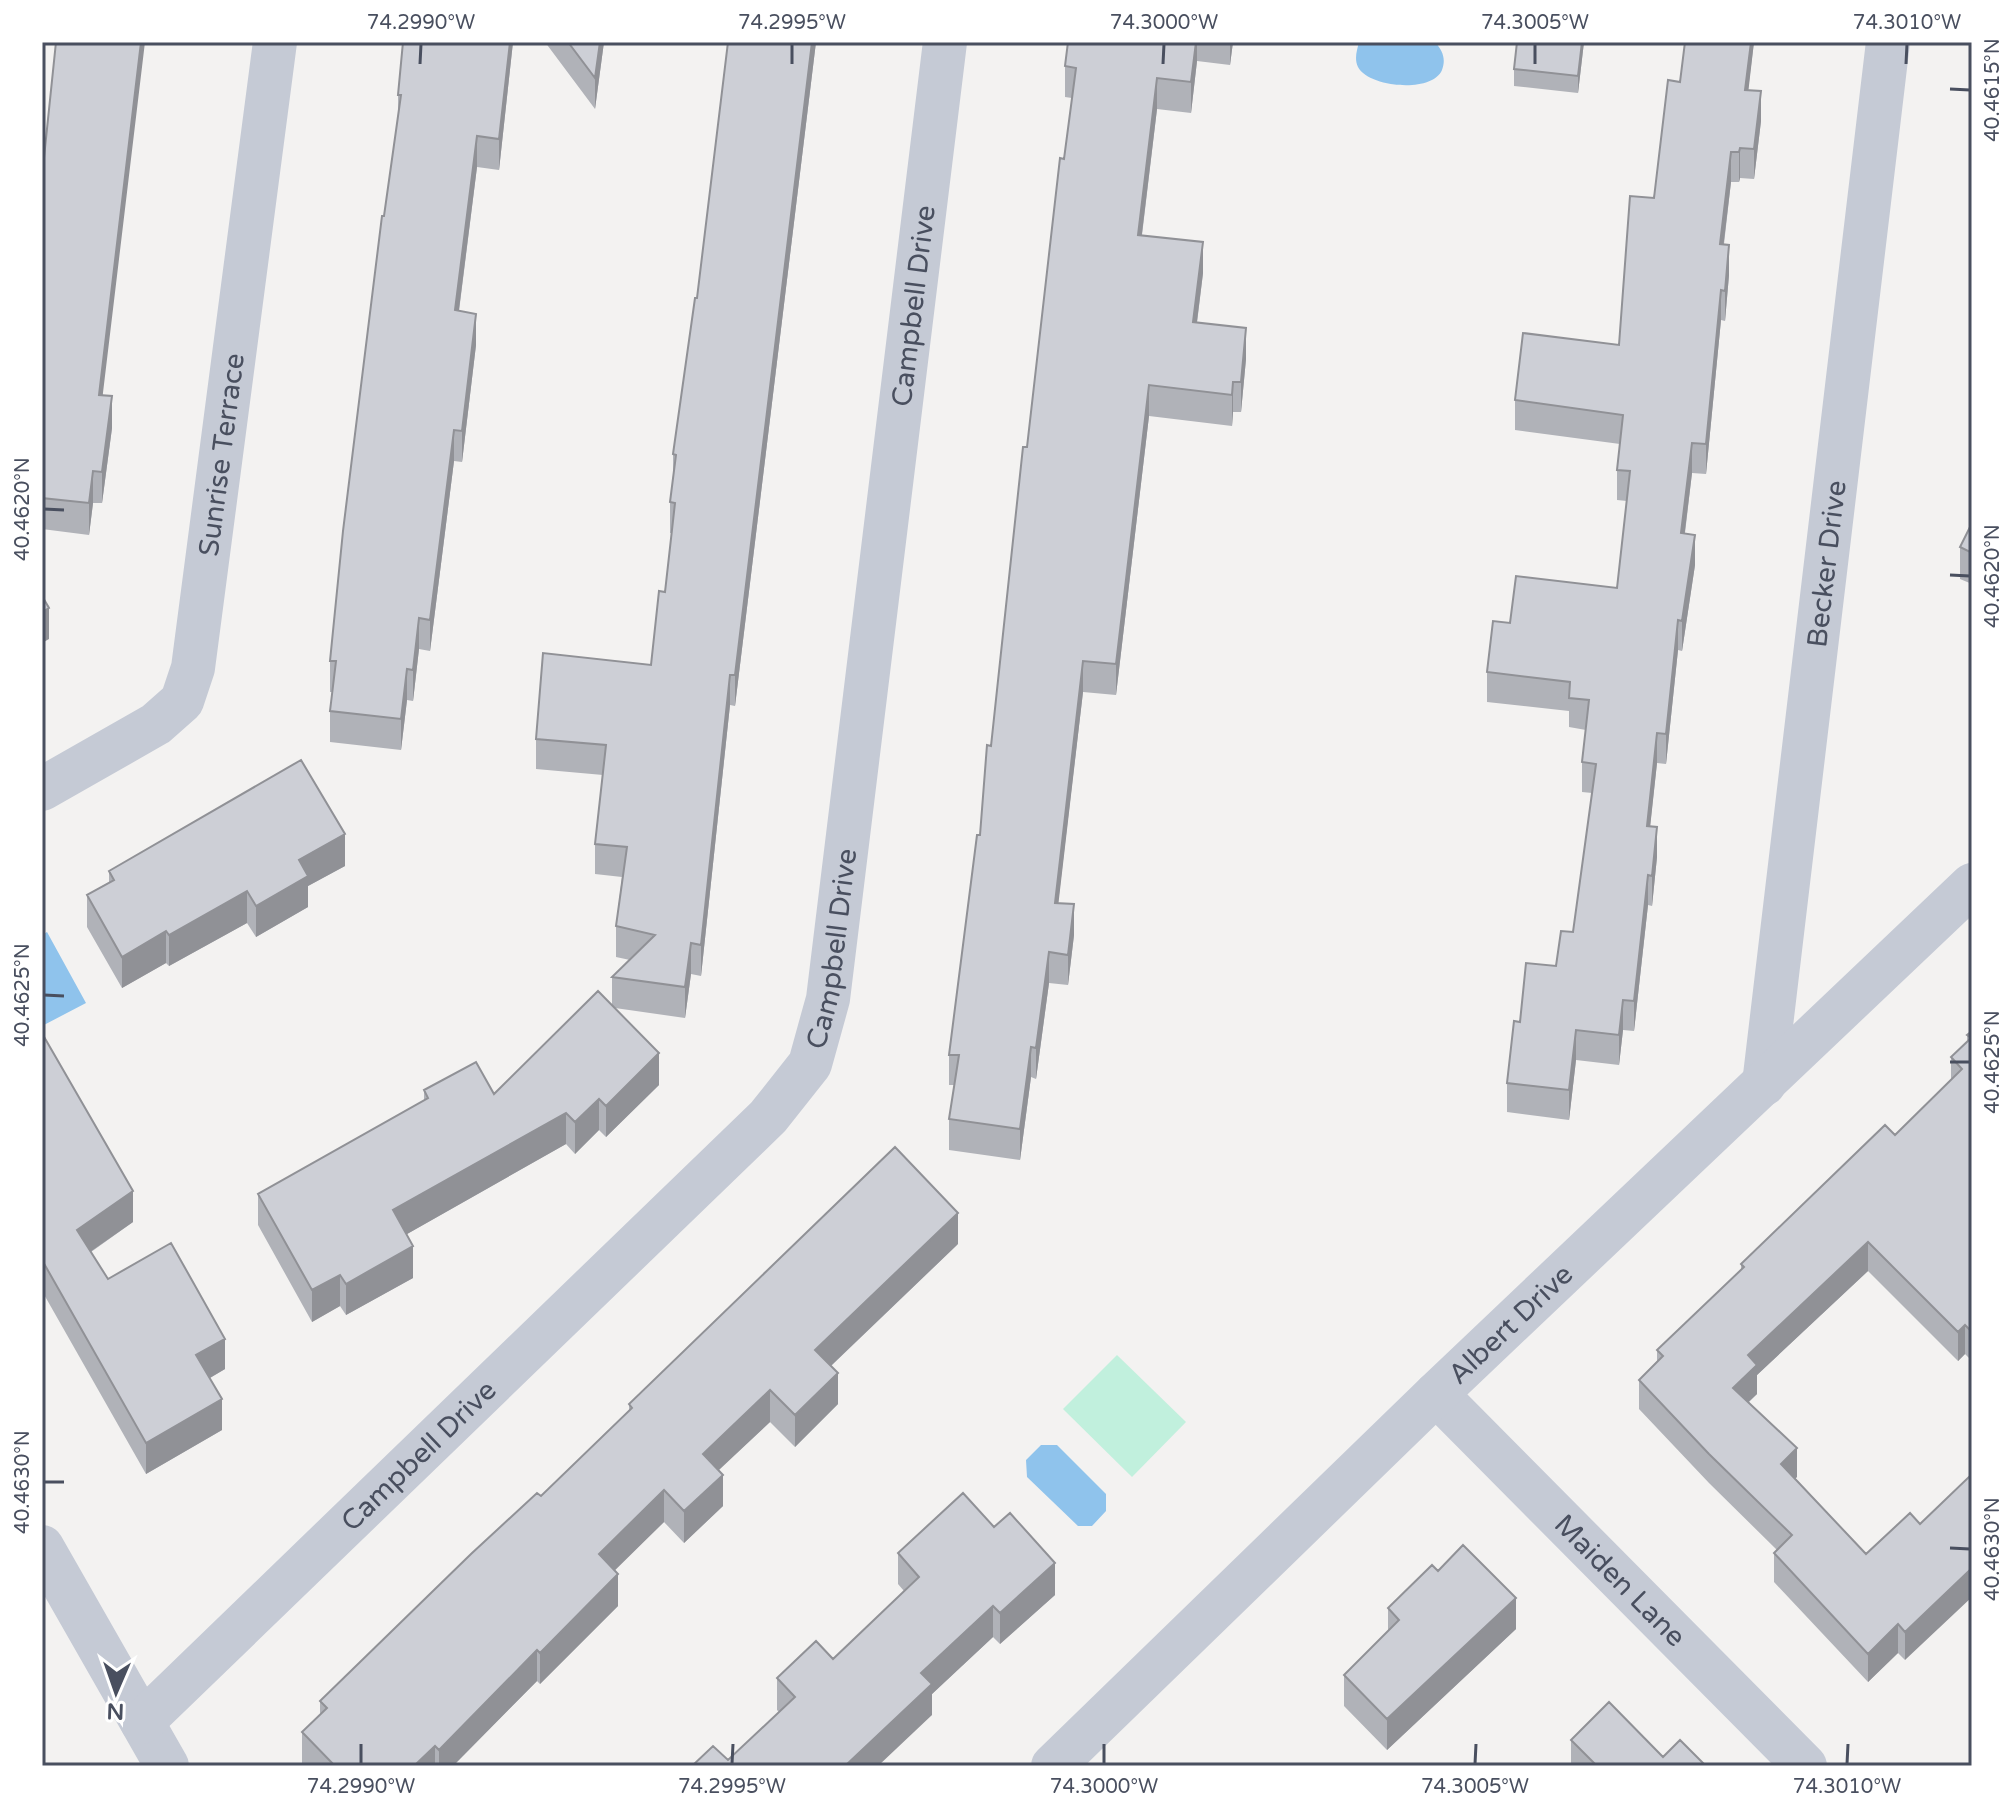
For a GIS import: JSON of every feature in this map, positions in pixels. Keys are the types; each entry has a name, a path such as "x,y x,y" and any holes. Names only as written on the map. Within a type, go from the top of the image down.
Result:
{"street":[{"name":"Sunrise Terrace","path":"42,789 156,724 182,701 193,668 275,42"},
{"name":"Campbell Drive","path":"142,1722 768,1117 810,1064 828,999 945,42"},
{"name":"Becker Drive","path":"1764,1084 1888,42"},
{"name":"Albert Drive","path":"1053,1766 1436,1394 1972,885"},
{"name":"Maiden Lane","path":"1436,1394 1805,1766"},
{"path":"42,1547 167,1766"}],"green space":[{"path":"1117,1355 1186,1422 1132,1477 1063,1409"}],"water":[{"path":"1359,42 1435,42 1443,55 1442,70 1436,78 1414,85 1374,79 1358,67"},
{"path":"47,932 86,1003 42,1026 42,935"},
{"path":"1041,1445 1057,1445 1106,1494 1106,1511 1092,1526 1078,1526 1027,1477 1026,1460"}],"building":[{"path":"56,42 141,42 99,395 112,396 102,472 93,471 89,503 42,498 42,177"},
{"path":"403,42 510,42 499,139 477,136 455,310 476,314 462,431 454,430 430,620 419,618 413,670 407,669 401,719 330,711 336,661 330,661 382,216 401,95 398,95"},
{"path":"568,42 600,42 595,78"},
{"path":"728,42 812,42 735,675 730,675 701,945 691,943 685,987 612,977 655,935 616,926 627,847 595,844 606,745 536,739 543,653 651,665 659,591 665,592 675,503 670,502 676,455 673,454 697,298"},
{"path":"1068,42 1196,42 1191,82 1157,78 1138,235 1203,242 1193,322 1246,328 1241,382 1233,382 1232,395 1149,385 1116,664 1083,661 1055,903 1074,904 1068,955 1049,952 1036,1048 1031,1047 1020,1129 949,1119 959,1055 949,1055 977,835 980,835 987,745 991,746 1023,447 1027,447 1060,158 1064,159 1076,68 1065,66"},
{"path":"1517,42 1582,42 1578,76 1514,69"},
{"path":"1685,42 1751,42 1745,90 1761,91 1754,149 1740,148 1739,152 1731,152 1720,244 1729,245 1725,291 1721,290 1706,444 1692,443 1681,533 1695,535 1682,621 1678,620 1666,734 1657,733 1647,826 1657,827 1652,876 1648,875 1634,1001 1623,1000 1619,1035 1576,1030 1569,1090 1507,1083 1514,1021 1520,1022 1526,963 1556,966 1561,931 1573,932 1596,764 1582,762 1589,700 1569,698 1570,682 1487,672 1493,621 1510,623 1516,576 1617,588 1630,471 1617,470 1623,415 1515,400 1523,333 1619,345 1630,196 1654,198 1668,80 1680,82"},
{"path":"1972,523 1972,553 1960,547"},
{"path":"42,596 49,608 42,612"},
{"path":"301,760 345,834 299,860 308,876 256,906 247,891 169,935 166,931 122,957 87,895 114,880 109,871"},
{"path":"598,991 659,1053 606,1106 599,1099 575,1122 566,1113 393,1210 413,1246 346,1284 340,1275 312,1290 258,1194 428,1098 424,1090 476,1062 494,1094"},
{"path":"1972,1031 1972,1332 1965,1325 1958,1332 1868,1242 1748,1355 1757,1365 1733,1388 1797,1448 1781,1464 1866,1554 1910,1513 1920,1524 1972,1474 1972,1568 1905,1632 1898,1624 1868,1654 1774,1553 1792,1535 1639,1380 1663,1356 1657,1350 1885,1125 1895,1135 1962,1069 1951,1057 1971,1038 1967,1035"},
{"path":"43,1035 133,1191 77,1230 108,1279 171,1243 225,1339 196,1355 222,1399 146,1443 42,1260"},
{"path":"895,1147 958,1213 815,1350 838,1373 795,1415 770,1390 703,1454 723,1475 684,1511 664,1490 599,1554 618,1574 540,1653 537,1650 439,1750 435,1746 414,1766 335,1766 302,1732 327,1708 320,1701 471,1554 537,1493 541,1496 632,1408 629,1404"},
{"path":"963,1493 994,1527 1010,1513 1055,1563 1000,1613 993,1606 921,1673 932,1684 845,1766 692,1766 713,1746 728,1760 795,1697 777,1678 816,1641 833,1659 919,1577 898,1553"},
{"path":"1463,1545 1516,1598 1387,1719 1344,1675 1399,1620 1388,1608 1432,1565 1438,1571"},
{"path":"1609,1702 1663,1757 1680,1740 1706,1766 1597,1766 1571,1740"}]}
